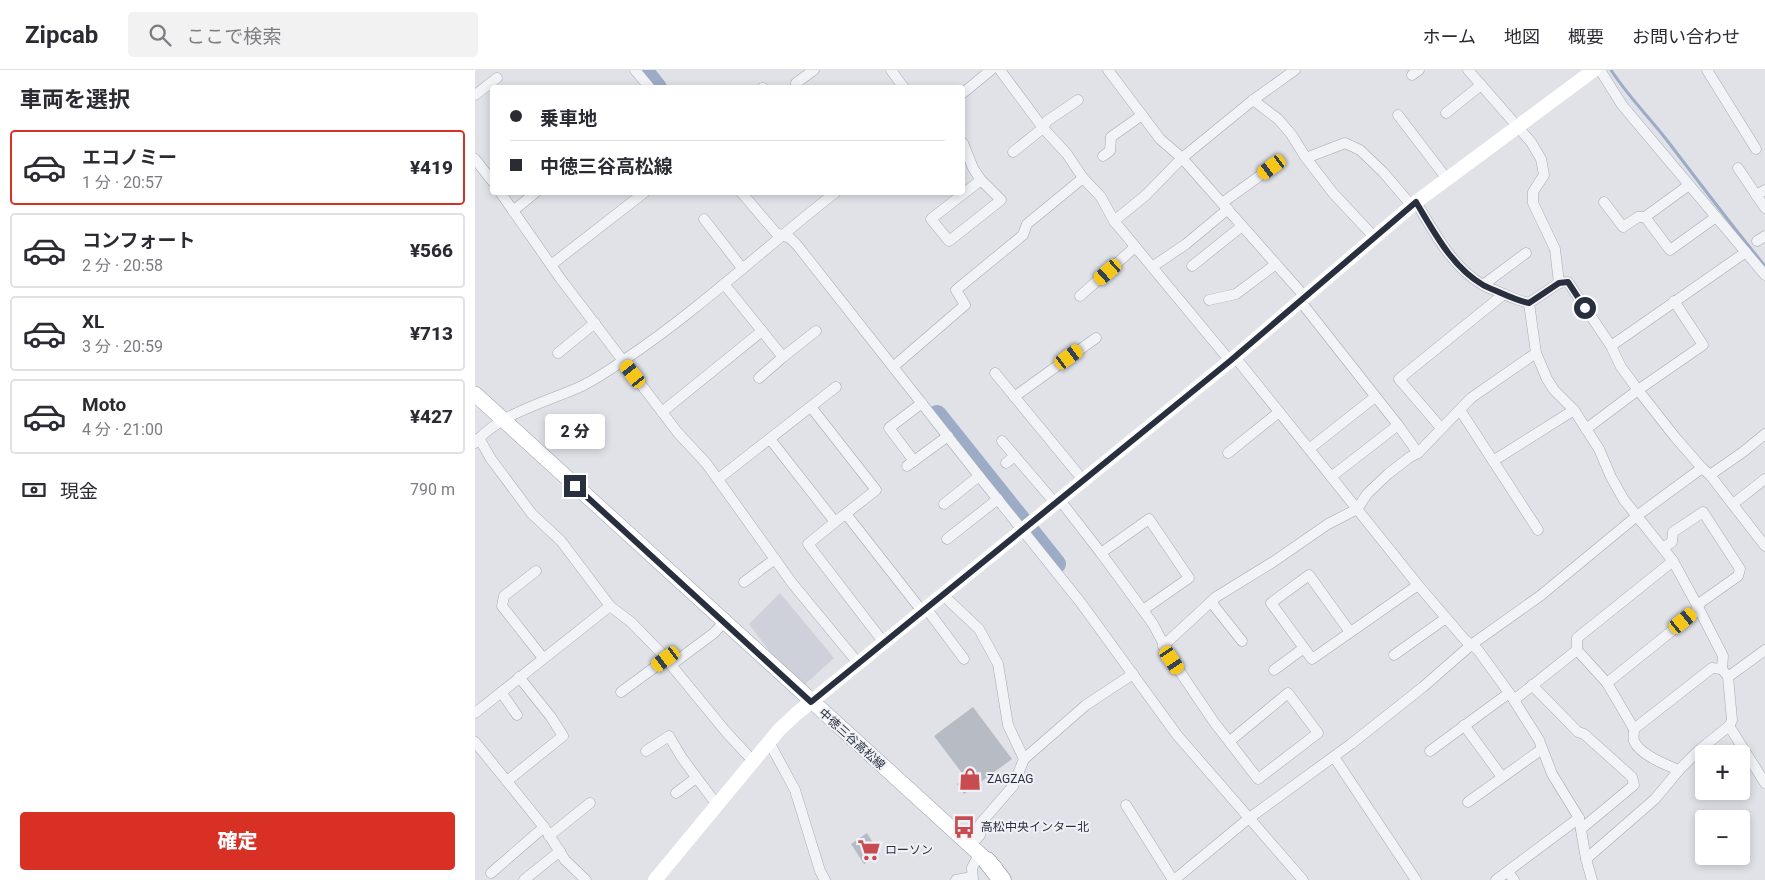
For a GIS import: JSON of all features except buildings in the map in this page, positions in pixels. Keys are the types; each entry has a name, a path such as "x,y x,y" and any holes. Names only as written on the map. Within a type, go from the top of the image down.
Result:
{"highway":[{"path":"979,854 1002,880"}],"main road":[{"name":"中徳三谷高松線","path":"475,394 1007,880"}],"street":[{"path":"635,70 648,85"},
{"path":"799,77 814,70"},
{"path":"891,70 902,85"},
{"path":"965,91 991,70"},
{"path":"1000,70 1043,128 1067,154 1083,178 1101,197 1114,221 1135,247 1279,412 1446,618 1465,640 1478,650 1511,696 1539,740 1552,774 1580,824 1586,860 1593,880"},
{"path":"1108,70 1159,139 1182,158 1276,264 1418,453"},
{"path":"1114,221 1146,195 1182,158 1253,100 1295,70"},
{"path":"1468,70 1518,126 1531,142 1541,159 1544,175 1533,192 1533,203 1555,249 1559,283"},
{"path":"655,880 779,730 811,702 1233,359 1414,204 1594,70"},
{"path":"1600,70 1622,105 1765,275"},
{"path":"1707,70 1756,149"},
{"path":"475,94 497,78"},
{"path":"1446,113 1481,85"},
{"path":"1013,152 1043,128 1047,121 1078,100"},
{"path":"1253,100 1278,119 1333,193 1375,238"},
{"path":"1399,115 1447,179"},
{"path":"1103,156 1110,151 1111,137 1142,116"},
{"path":"1306,158 1345,143 1360,150 1414,204 1463,270 1483,285 1518,301 1529,303 1559,283 1568,282 1638,390 1702,468 1710,475 1765,546"},
{"path":"962,195 931,219 949,241 1001,200 981,180 973,168 965,148"},
{"path":"475,159 490,178"},
{"path":"1152,267 1186,244 1225,206 1272,167"},
{"path":"1738,168 1761,192 1765,208"},
{"path":"893,367 965,305 956,290 1023,236 1027,224 1083,178"},
{"path":"965,192 981,180"},
{"path":"1604,202 1623,227 1638,216 1645,217 1689,185"},
{"path":"502,195 551,265 623,361 678,433 706,463 793,583 858,663"},
{"path":"513,211 532,195"},
{"path":"551,265 641,195"},
{"path":"744,195 776,233 786,231"},
{"path":"753,761 668,662 632,623 610,606 561,541 532,514 477,440 518,412 583,385 623,361 659,335 832,195"},
{"path":"1645,217 1670,250 1716,217"},
{"path":"704,219 742,268"},
{"path":"1192,266 1242,226"},
{"path":"786,231 979,476 1025,527 1177,735 1248,819 1303,880"},
{"path":"1080,296 1135,247"},
{"path":"1483,285 1526,252"},
{"path":"1611,346 1745,252"},
{"path":"1209,300 1236,294 1276,264"},
{"path":"723,284 783,358"},
{"path":"1441,428 1399,379 1504,294"},
{"path":"1586,429 1703,345 1674,301"},
{"path":"1529,303 1536,353 1547,379 1554,390 1574,410 1599,449 1611,476 1625,500 1673,561 1723,656 1732,720 1729,726 1698,751 1679,770 1655,799 1586,860"},
{"path":"558,353 595,323"},
{"path":"759,378 816,331"},
{"path":"662,412 762,332"},
{"path":"1015,397 1096,338"},
{"path":"1163,646 1216,597 1273,562 1329,524 1357,509 1367,494 1388,474 1418,453 1471,398 1536,353"},
{"path":"995,373 1083,480"},
{"path":"718,479 836,387"},
{"path":"1309,449 1375,397"},
{"path":"922,403 889,428 910,463 947,436"},
{"path":"811,407 876,490 808,544 884,643"},
{"path":"1460,410 1538,530"},
{"path":"1493,461 1574,410"},
{"path":"1228,453 1279,412"},
{"path":"1331,477 1398,425"},
{"path":"1710,475 1765,434"},
{"path":"770,439 835,522"},
{"path":"1002,441 1101,553 1153,624 1163,646 1209,714 1230,742 1258,779 1318,733 1288,693 1230,742"},
{"path":"1006,463 1015,456"},
{"path":"1126,805 1173,880 1258,811 1334,757 1423,687 1471,645 1540,596 1638,515 1702,468"},
{"path":"944,504 979,476"},
{"path":"1733,504 1765,479"},
{"path":"947,539 998,499"},
{"path":"1607,683 1738,576 1740,568 1703,512 1673,532 1672,542 1663,548"},
{"path":"846,514 964,659"},
{"path":"1101,553 1149,519 1189,578 1143,610"},
{"path":"744,582 775,559"},
{"path":"1673,561 1577,638 1577,650 1607,683 1633,729 1635,742 1641,750 1664,765 1679,770"},
{"path":"537,571 504,596 502,606 543,658"},
{"path":"1350,632 1309,575 1271,603 1312,659 1418,585"},
{"path":"943,595 979,629 998,664 1008,725 1024,759"},
{"path":"1211,602 1243,640"},
{"path":"475,713 610,606"},
{"path":"1393,655 1446,618"},
{"path":"621,692 714,633 724,622"},
{"path":"1274,670 1304,648"},
{"path":"1429,751 1464,726 1532,685 1577,650"},
{"path":"1725,673 1765,650"},
{"path":"1633,729 1712,668 1725,673"},
{"path":"956,880 972,878 972,868 979,854 980,824 1013,786 1024,759 1087,705 1133,674"},
{"path":"507,781 563,736 551,717 519,677"},
{"path":"1496,880 1511,876 1634,785 1632,777 1584,734 1578,732 1532,685"},
{"path":"501,692 517,715"},
{"path":"1464,726 1502,777"},
{"path":"1729,726 1765,783"},
{"path":"646,751 669,736 696,778 717,805"},
{"path":"475,742 547,832 565,860 586,880"},
{"path":"769,742 795,790 820,871 825,880"},
{"path":"1468,802 1542,748"},
{"path":"1334,757 1416,880"},
{"path":"675,793 696,778"},
{"path":"491,873 590,803"},
{"path":"524,880 560,851"}],"shaded area":[{"path":"780,593 834,658 799,690 749,624"}],"waterway":[{"path":"643,70 655,85"},
{"path":"1611,70 1765,266"},
{"path":"937,415 1056,564"}],"place":[{"name":"ZAGZAG","path":"970,779"},
{"name":"高松中央インター北","path":"964,827"},
{"name":"ローソン","path":"869,850"}],"route":[{"path":"575,486 811,702 1230,361 1416,202 1455,261 1463,270 1483,285 1518,301 1529,303 1559,283 1568,282 1585,308"}]}
